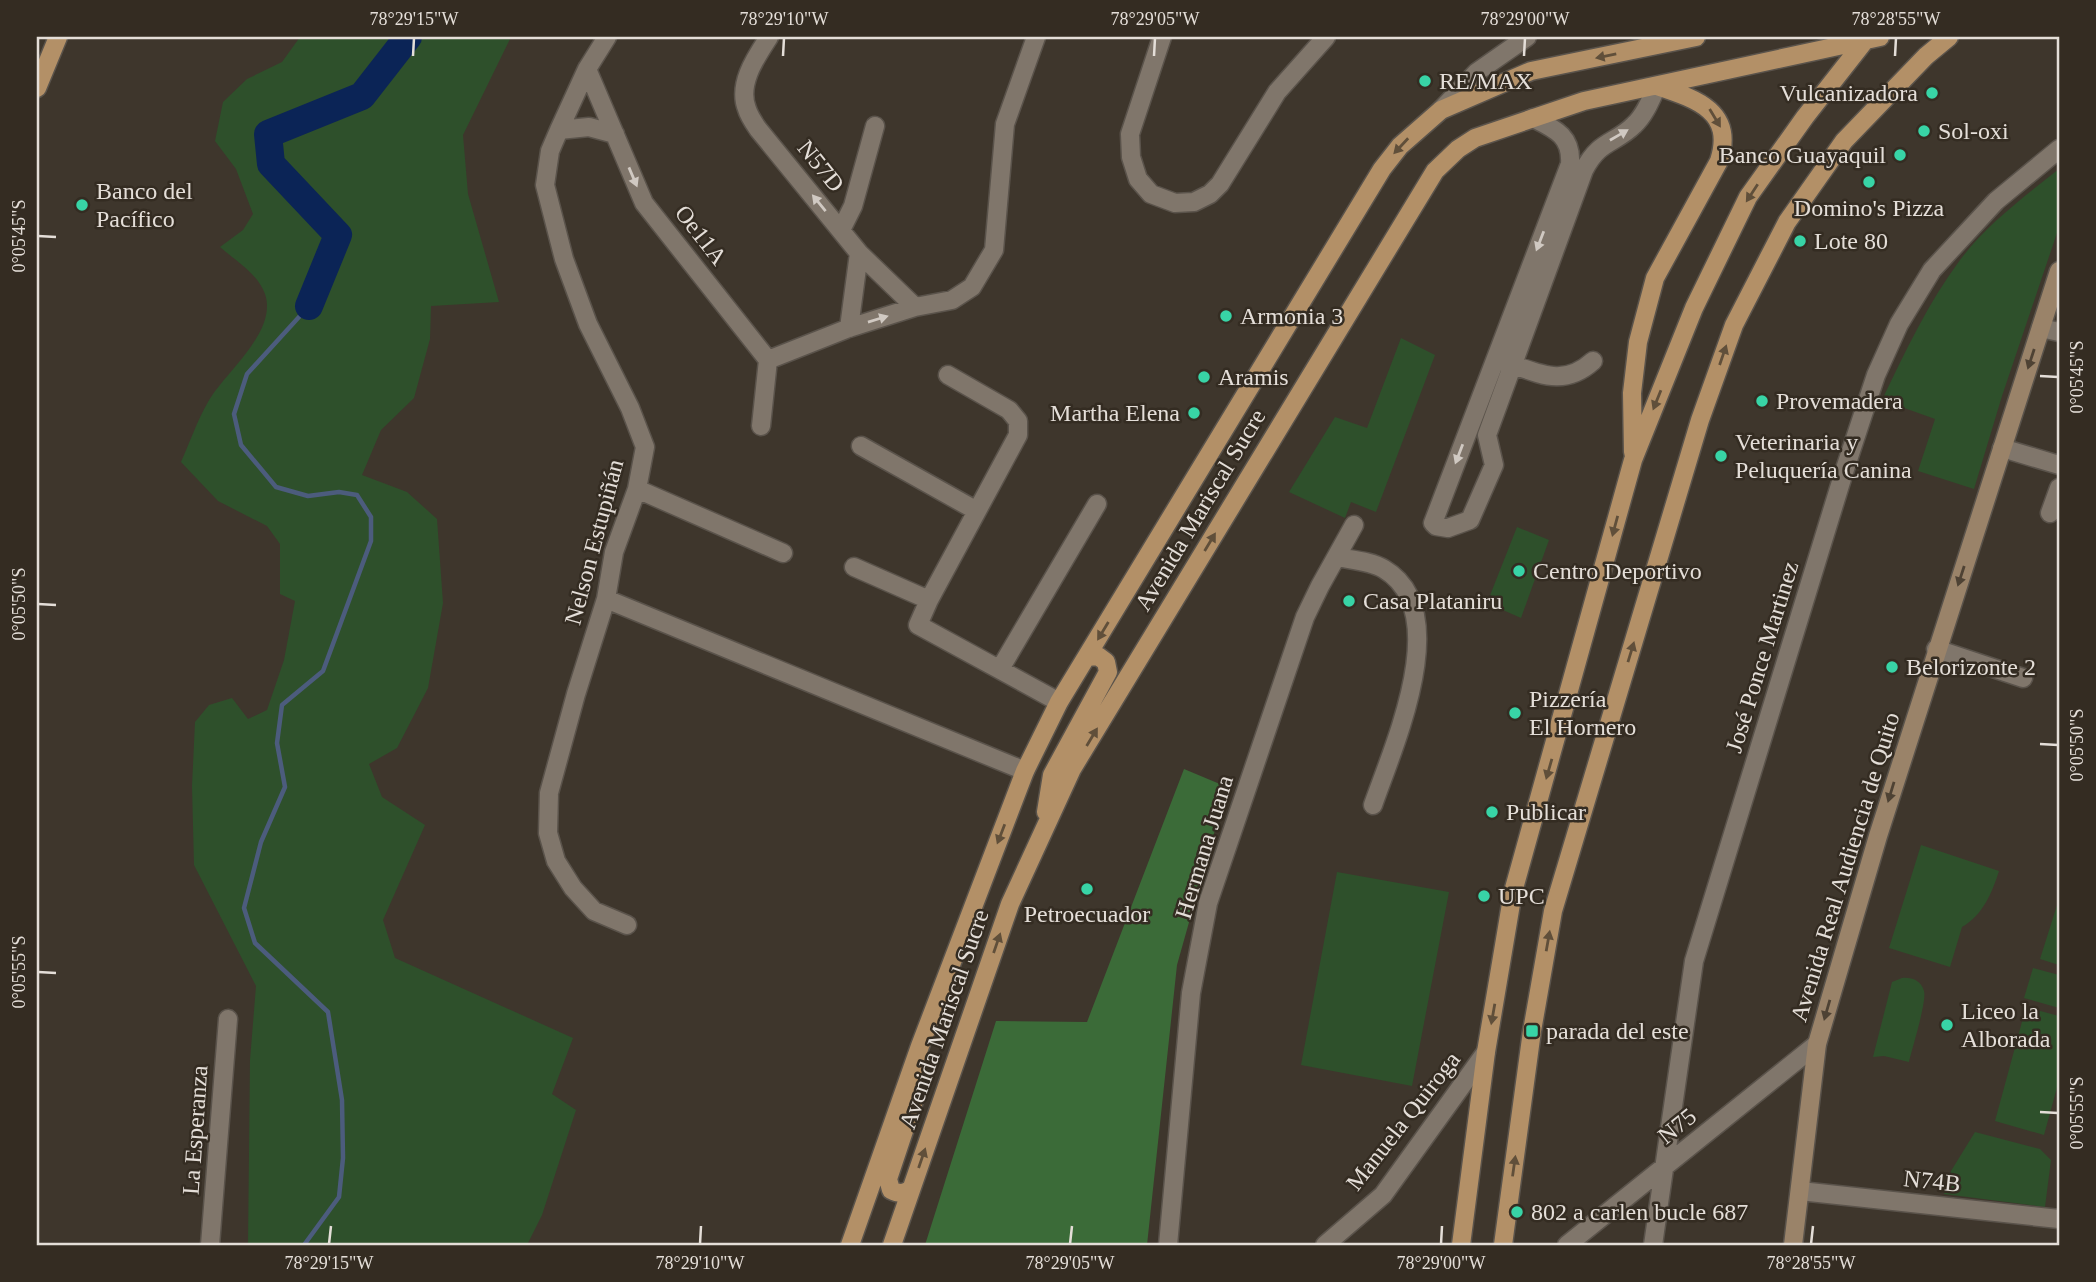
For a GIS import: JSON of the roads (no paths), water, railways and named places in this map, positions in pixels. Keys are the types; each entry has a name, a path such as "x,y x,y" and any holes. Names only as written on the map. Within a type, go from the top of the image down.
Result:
{"main road":[{"path":"37,88 58,37"},
{"name":"Avenida Mariscal Sucre","path":"850,1245 920,1046 1025,771 1059,702 1382,169 1400,146 1441,110 1531,71 1696,37"},
{"path":"1507,1241 1532,1031 1553,911 1700,420 1734,325 1787,222 1844,141 1926,56 1949,37"},
{"path":"1461,1245 1486,1052 1513,892 1633,460 1694,308 1748,197 1805,117 1871,38"},
{"name":"Avenida Mariscal Sucre","path":"892,1245 1010,904 1072,769 1435,171 1458,149 1475,138 1584,101 1871,38"},
{"path":"1633,460 1632,393 1637,342 1654,278 1719,162 1722,147 1720,124 1711,109 1687,96 1657,86"},
{"name":"Avenida Real Audiencia de Quito","path":"1793,1245 1817,1044 1936,649 2059,271"},
{"path":"1043,833 1052,775 1108,672 1106,662 1102,659 1087,657"},
{"path":"911,1188 905,1193 898,1193 891,1190 888,1179 918,1088 920,1046"}],"street":[{"name":"Nelson Estupiñán","path":"607,37 587,69 550,151 545,185 564,259 588,324 630,408 645,447 637,489 614,552 606,599 549,793 548,833 556,861 573,888 594,911 627,925"},
{"name":"N57D","path":"769,37 744,86 746,108 758,129 859,253 915,307"},
{"path":"761,426 768,360 849,328 915,307 953,300 972,286 994,250 1004,124 1036,37"},
{"path":"1161,37 1130,134 1131,158 1138,179 1146,190 1175,203 1194,202 1210,194 1220,184 1278,92 1326,37"},
{"path":"1441,110 1477,72 1527,37"},
{"name":"Oe11A","path":"587,69 644,203 768,360"},
{"path":"1559,213 1588,162 1606,142 1633,126 1643,115 1657,86"},
{"path":"1504,361 1487,435 1494,465 1470,520 1448,528 1436,526 1433,523 1469,427 1504,361 1559,213 1570,163 1570,148 1560,134 1533,118"},
{"path":"841,230 860,185 875,126"},
{"path":"559,130 589,127 615,134"},
{"name":"José Ponce Martinez","path":"1653,1245 1694,961 1844,472 1880,367 1899,324 1932,270 1996,201 2059,149"},
{"path":"849,328 859,253"},
{"path":"2041,328 2059,332"},
{"path":"1504,361 1540,374 1566,377 1576,374 1594,361"},
{"path":"948,375 1009,411 1018,421 1018,435 918,625 1059,702"},
{"path":"1469,427 1487,435"},
{"path":"861,446 977,511"},
{"path":"2002,448 2059,465"},
{"path":"2050,513 2059,488"},
{"path":"637,489 783,553"},
{"path":"1000,669 1097,504"},
{"name":"Hermana Juana","path":"1168,1245 1191,993 1208,903 1305,617 1354,525"},
{"path":"1337,557 1383,569 1397,579 1409,598 1415,619 1417,641 1413,689 1373,804"},
{"path":"854,566 929,600"},
{"path":"606,599 1025,771"},
{"path":"1936,649 2024,678"},
{"name":"La Esperanza","path":"211,1245 228,1019"},
{"name":"N75","path":"1567,1245 1817,1044"},
{"name":"Manuela Quiroga","path":"1325,1245 1383,1195 1486,1052"},
{"name":"N74B","path":"1800,1191 2059,1220"}],"waterway":[{"path":"309,306 338,235 271,164 268,134 362,96 408,37"},
{"path":"304,1245 339,1197 343,1158 342,1100 328,1012 255,943 244,908 261,842 285,787 277,743 282,705 323,671 371,541 371,517 357,495 339,492 308,496 276,487 241,445 234,414 247,374 309,306"}],"place":[{"name":"RE/MAX","path":"1425,81"},
{"name":"Vulcanizadora","path":"1932,93"},
{"name":"Sol-oxi","path":"1924,131"},
{"name":"Banco Guayaquil","path":"1900,155"},
{"name":"Domino's Pizza","path":"1869,182"},
{"name":"Banco del Pacífico","path":"82,205"},
{"name":"Lote 80","path":"1800,241"},
{"name":"Armonia 3","path":"1226,316"},
{"name":"Aramis","path":"1204,377"},
{"name":"Provemadera","path":"1762,401"},
{"name":"Martha Elena","path":"1194,413"},
{"name":"Veterinaria y Peluquería Canina","path":"1721,456"},
{"name":"Centro Deportivo","path":"1519,571"},
{"name":"Casa Plataniru","path":"1349,601"},
{"name":"Belorizonte 2","path":"1892,667"},
{"name":"Pizzería El Hornero","path":"1515,713"},
{"name":"Publicar","path":"1492,812"},
{"name":"Petroecuador","path":"1087,889"},
{"name":"UPC","path":"1484,896"},
{"name":"Liceo la Alborada","path":"1947,1025"},
{"name":"parada del este","path":"1532,1031"},
{"name":"802 a carlen bucle 687","path":"1517,1212"}]}
